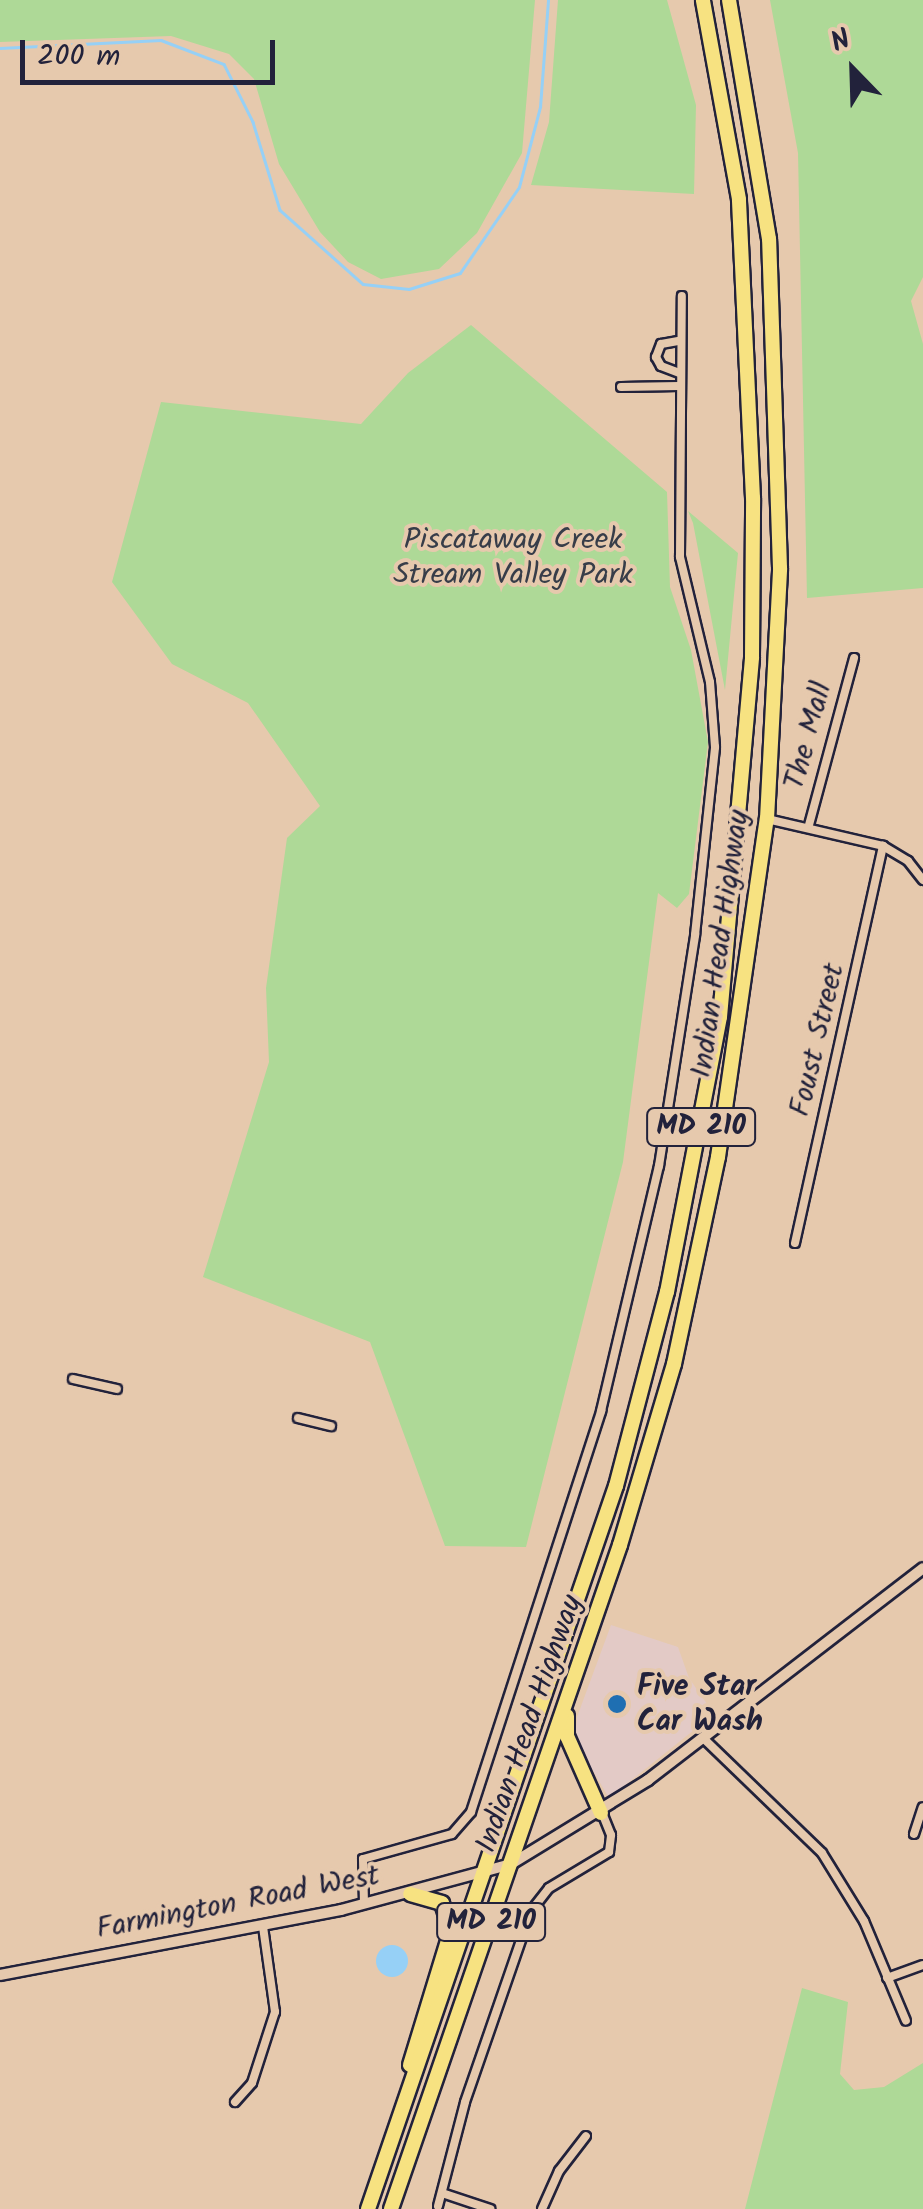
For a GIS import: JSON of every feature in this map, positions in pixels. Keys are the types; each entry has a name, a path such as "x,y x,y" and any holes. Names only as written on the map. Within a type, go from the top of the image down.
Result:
{"highway":[{"name":"Indian Head Highway","path":"368,2209 559,1662 641,1396 692,1178 720,1016 752,656 753,498 741,216 704,0"},
{"name":"Indian Head Highway","path":"391,2209 646,1462 718,1157 768,819 780,568 775,348 758,149 729,0"},
{"path":"580,1664 566,1729 601,1812"},
{"path":"400,2119 413,2049 451,1931 442,1903 410,1894"}],"main road":[{"name":"Farmington Road West","path":"0,1975 263,1927 410,1894 511,1864 601,1812 923,1568"}],"street":[{"path":"364,1904 363,1859 452,1834 471,1812 574,1502 652,1202 686,1008 715,747 710,682 680,557 678,342 682,296"},
{"path":"678,342 662,344 656,357 661,366 679,373"},
{"path":"621,387 679,386"},
{"name":"The Mall","path":"809,826 854,658"},
{"name":"The Mall","path":"768,819 883,846 908,860 923,880"},
{"name":"Foust Street","path":"795,1243 883,846"},
{"path":"73,1379 116,1390"},
{"path":"298,1418 331,1426"},
{"path":"703,1738 822,1853 864,1921 906,2021"},
{"path":"914,1834 923,1807"},
{"path":"438,2206 465,2102 531,1911 549,1888 608,1852 611,1836 601,1812"},
{"path":"235,2102 252,2083 275,2012 263,1927"},
{"path":"887,1978 923,1964"},
{"path":"542,2209 558,2171 586,2136"},
{"path":"442,2193 490,2209"}],"shaded area":[{"path":"611,1625 678,1647 689,1678 714,1714 609,1798 575,1740 577,1717"}],"green space":[{"path":"0,0 535,0 522,153 477,233 439,269 381,279 348,262 320,232 279,164 254,79 229,54 171,36 0,42"},
{"path":"558,0 667,0 696,105 694,194 531,185 549,122"},
{"path":"770,0 923,0 923,277 911,301 923,344 923,588 807,598 798,153"},
{"path":"471,325 667,492 670,587 691,650 708,742 689,894 677,908 658,893 623,1162 526,1547 445,1546 370,1342 203,1277 269,1062 266,988 287,838 320,806 248,703 172,664 112,582 161,402 361,424 408,373"},
{"name":"Piscataway Creek Stream Valley Park","path":"688,511 738,553 725,690 693,523"},
{"path":"802,1988 848,2002 840,2074 854,2090 884,2087 923,2063 923,2209 745,2209"}],"water":[{"path":"392,1945 403,1950 408,1961 403,1972 392,1977 381,1972 376,1961 381,1950"}],"waterway":[{"path":"0,48 161,40 224,64 253,122 280,210 363,284 409,289 460,273 519,187 540,107 548,0"}],"place":[{"name":"Five Star Car Wash","path":"617,1704"}]}
